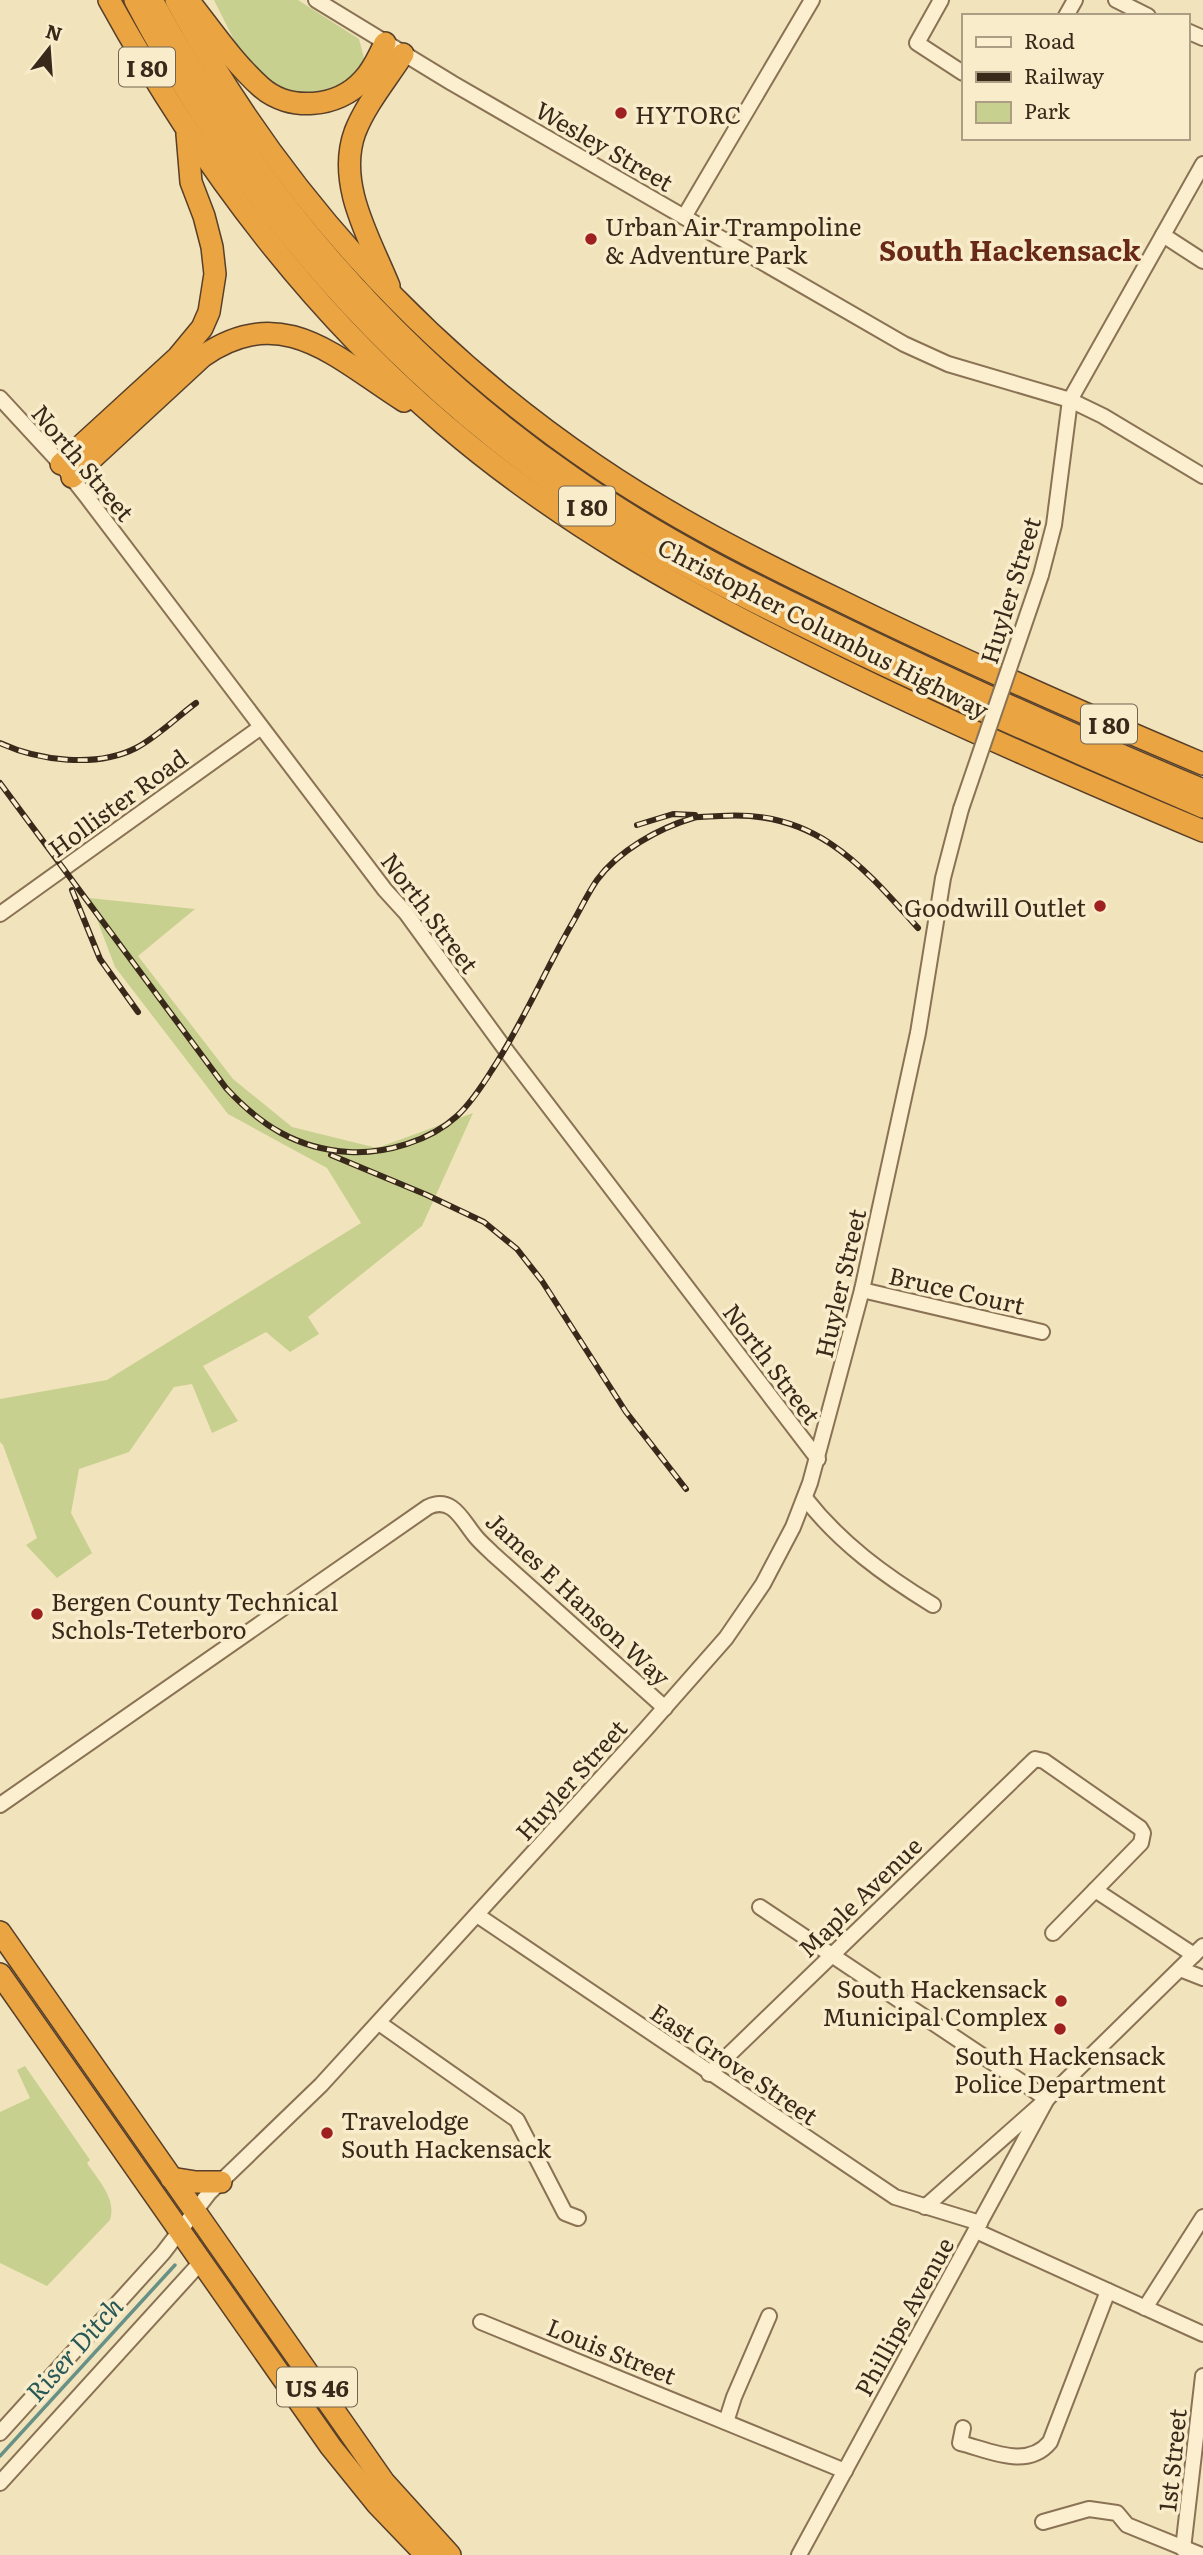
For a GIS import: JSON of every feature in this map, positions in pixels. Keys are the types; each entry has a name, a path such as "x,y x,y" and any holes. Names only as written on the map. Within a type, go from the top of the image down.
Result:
{"highway":[{"name":"Christopher Columbus Highway","path":"109,0 187,132 232,196 321,305 394,380 460,438 528,491 586,531 707,602 926,710 1203,831"},
{"name":"Christopher Columbus Highway","path":"135,0 166,58 206,123 251,187 307,257 349,305 404,360 461,411 521,459 615,524 738,594 975,708 1203,807"},
{"name":"Christopher Columbus Highway","path":"152,0 186,62 227,126 271,188 318,247 424,358 541,456 636,519 736,575 919,664 1203,790"},
{"name":"Christopher Columbus Highway","path":"176,0 221,78 270,150 324,220 394,298 475,374 534,421 595,466 659,506 748,555 1016,683 1203,764"},
{"path":"188,0 262,89 295,102 334,100 350,92 394,49"},
{"path":"394,49 355,132 349,168 358,210 394,298"},
{"path":"66,470 178,358 202,328 209,312 215,274 212,247 191,182 187,132"},
{"path":"66,470 203,356 221,344 258,332 280,332 319,346 460,438"},
{"name":"US 46","path":"0,1932 384,2482 450,2555"},
{"name":"US 46","path":"0,1973 342,2462 383,2511 426,2555"},
{"path":"60,2059 118,2123 170,2196 195,2212"},
{"path":"171,2178 221,2182"},
{"path":"180,2232 207,2250 275,2347 307,2373"}],"street":[{"name":"Wesley Street","path":"316,0 394,49 927,355 1070,400 1103,416 1203,476"},
{"path":"684,217 812,0"},
{"path":"941,0 917,43 962,72"},
{"path":"1116,0 1144,14"},
{"name":"Huyler Street","path":"0,2433 180,2232 209,2193 321,2085 664,1709 745,1612 783,1546 805,1498 818,1459 862,1290 918,1033 943,878 961,809 1041,575 1055,525 1070,400 1203,164"},
{"path":"1163,235 1203,261"},
{"name":"North Street","path":"0,398 66,470 377,880 406,913 505,1049 818,1459"},
{"name":"Hollister Road","path":"0,914 261,727"},
{"name":"Bruce Court","path":"862,1290 1042,1332"},
{"path":"805,1498 839,1538 858,1554 933,1605"},
{"name":"James E Hanson Way","path":"0,1805 428,1507 440,1503 458,1513 476,1538 664,1709"},
{"name":"Maple Avenue","path":"709,2074 1030,1761 1044,1761 1140,1828 1143,1838 1140,1844 1095,1890"},
{"path":"1052,1933 1095,1890 1198,1951"},
{"path":"760,1907 1047,2099"},
{"name":"East Grove Street","path":"477,1915 895,2197 978,2227 1203,2334"},
{"name":"Phillips Avenue","path":"925,2207 1047,2099 1198,1951"},
{"path":"1180,1969 1203,1978"},
{"path":"379,2023 517,2120 565,2213 578,2218"},
{"name":"Phillips Avenue","path":"799,2555 1047,2099"},
{"path":"1145,2308 1203,2217"},
{"path":"0,2483 201,2262"},
{"path":"963,2428 960,2443 1017,2458 1027,2458 1044,2449 1108,2291"},
{"path":"726,2421 769,2316"},
{"name":"Louis Street","path":"481,2322 845,2471"},
{"name":"1st Street","path":"1183,2549 1200,2424 1203,2376"},
{"path":"1043,2522 1089,2509 1117,2513 1126,2525 1201,2555"}],"green space":[{"path":"214,0 298,0 359,39 365,62 347,82 309,95 273,86 243,58"},
{"path":"89,898 195,909 138,956 233,1079 292,1127 377,1148 473,1113 422,1226 308,1317 319,1334 290,1352 266,1332 203,1366 238,1421 212,1433 192,1384 174,1387 129,1452 79,1469 71,1513 92,1553 57,1578 26,1545 37,1538 0,1442 0,1399 107,1380 361,1223 327,1168 228,1114 115,967"},
{"path":"25,2066 90,2160 87,2163 109,2197 111,2205 110,2220 47,2286 0,2263 0,2112 30,2098 17,2070"}],"waterway":[{"name":"Riser Ditch","path":"0,2456 175,2265"}],"railway":[{"path":"0,743 50,758 104,758 136,748 196,703"},
{"path":"0,783 226,1088 252,1113 281,1133 330,1150 363,1152 392,1148 420,1139 457,1116 476,1094 503,1052 597,880 628,850 653,834 680,822 700,817 753,816 782,821 809,831 855,862 918,928"},
{"path":"637,825 673,814 695,815"},
{"path":"72,890 100,959 138,1012"},
{"path":"331,1155 484,1222 517,1249 542,1281 626,1412 686,1489"}],"place":[{"name":"HYTORC","path":"621,113"},
{"name":"Urban Air Trampoline & Adventure Park","path":"591,239"},
{"name":"Goodwill Outlet","path":"1100,906"},
{"name":"Bergen County Technical Schols-Teterboro","path":"37,1614"},
{"name":"South Hackensack Municipal Complex","path":"1061,2001"},
{"name":"South Hackensack Police Department","path":"1060,2029"},
{"name":"Travelodge South Hackensack","path":"327,2133"}],"district":[{"name":"South Hackensack","path":"1010,249"}]}
